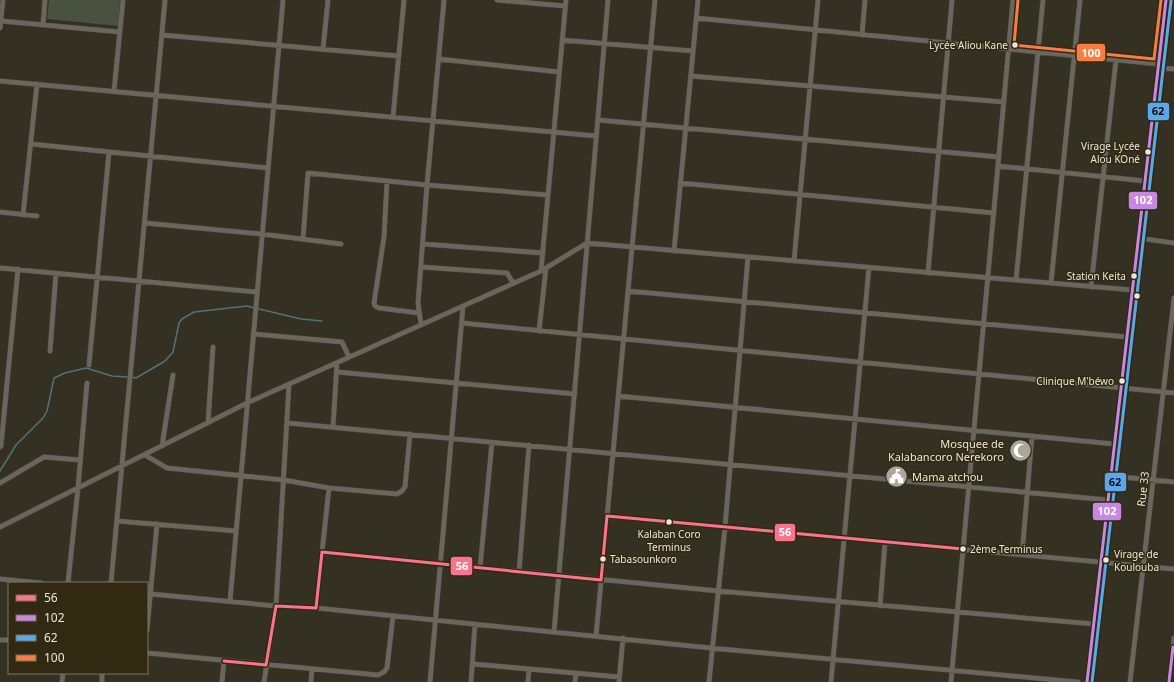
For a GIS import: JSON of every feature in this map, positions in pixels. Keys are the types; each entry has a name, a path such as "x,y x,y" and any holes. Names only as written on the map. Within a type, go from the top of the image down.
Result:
{"street":[{"path":"0,28 2,0"},
{"path":"43,25 45,0"},
{"path":"114,91 123,0"},
{"path":"111,582 166,0"},
{"path":"230,601 283,0"},
{"path":"323,49 328,0"},
{"path":"393,118 404,0"},
{"path":"421,324 418,303 444,0"},
{"path":"497,0 565,6"},
{"path":"539,331 544,269 543,252 566,0"},
{"path":"554,632 608,0"},
{"path":"596,636 655,0"},
{"path":"674,251 698,0"},
{"path":"794,261 818,0"},
{"path":"862,35 865,0"},
{"path":"928,273 952,0"},
{"path":"951,682 1013,0"},
{"path":"1016,280 1043,0"},
{"path":"1051,283 1080,0"},
{"path":"1087,682 1166,0"},
{"path":"696,18 1116,60 1174,69"},
{"path":"1,21 120,32"},
{"path":"162,35 399,56"},
{"path":"562,40 693,51"},
{"path":"439,59 559,72"},
{"path":"1091,287 1116,60"},
{"path":"691,76 1004,102"},
{"path":"0,81 596,136"},
{"path":"23,215 37,84"},
{"path":"598,120 999,157"},
{"path":"31,144 268,168"},
{"path":"89,366 109,152"},
{"path":"998,166 1145,181"},
{"path":"303,239 308,172 428,185 548,194"},
{"path":"387,181 384,237 374,303 375,306 379,308 420,313"},
{"path":"680,182 994,213"},
{"path":"0,212 36,216"},
{"path":"145,223 262,234 341,244"},
{"path":"1138,238 1174,242"},
{"path":"0,527 247,403 544,269 587,243 1132,290"},
{"path":"423,244 543,252"},
{"path":"708,682 736,408 748,257"},
{"path":"421,267 507,273 513,283"},
{"path":"0,268 257,292"},
{"path":"831,682 868,268"},
{"path":"0,447 2,446 18,269"},
{"path":"50,351 56,273"},
{"path":"628,291 1127,337"},
{"name":"Rue 33","path":"1130,682 1174,298"},
{"path":"430,682 463,306"},
{"path":"462,323 1174,393"},
{"path":"253,334 342,342 349,357"},
{"path":"208,423 213,347"},
{"path":"333,427 337,363"},
{"path":"337,372 575,394"},
{"path":"162,446 174,375"},
{"path":"68,582 87,383"},
{"path":"264,682 276,606 289,384"},
{"path":"618,396 1114,444"},
{"path":"287,422 1108,500"},
{"path":"145,455 167,468 284,480 329,488 397,494 400,493 405,487 410,434"},
{"path":"1022,555 1032,436"},
{"path":"480,568 492,442"},
{"path":"519,572 529,445"},
{"path":"0,483 44,457 80,460"},
{"path":"1111,476 1174,482"},
{"path":"316,608 329,488"},
{"path":"607,516 1174,568"},
{"path":"117,521 236,531"},
{"path":"148,618 157,524"},
{"path":"880,606 885,542"},
{"path":"322,552 718,591 1094,624"},
{"path":"0,579 31,582"},
{"path":"150,594 276,606 316,608 711,648 833,658 1078,682"},
{"path":"148,653 378,675 384,672 387,668 393,616"},
{"path":"471,682 475,624"},
{"path":"473,664 576,673 619,680 623,638"},
{"path":"1169,682 1174,638"},
{"path":"222,682 224,661"},
{"path":"311,682 312,669"},
{"path":"528,682 530,669"},
{"path":"575,682 576,673"}],"green space":[{"path":"49,0 120,0 118,26 47,19"}],"waterway":[{"path":"132,377 136,378 165,361 173,352 179,323 182,319 194,312 247,306 301,319 322,321"},
{"path":"0,471 16,445 43,418 47,411 54,378 65,373 86,368 112,376 128,377"}],"transit line":[{"name":"100","path":"1018,0 1014,45 1154,59 1161,0"},
{"name":"102","path":"1087,682 1166,0"},
{"name":"62","path":"1092,682 1171,1"},
{"name":"56","path":"607,516 963,549"},
{"name":"56","path":"601,580 607,516"},
{"name":"56","path":"322,552 601,580"},
{"name":"56","path":"316,608 322,552"},
{"name":"56","path":"276,606 316,608"},
{"name":"56","path":"266,665 276,606"},
{"name":"102","path":"1169,682 1173,647"},
{"name":"56","path":"224,661 266,665"}],"place":[{"name":"Lycée Aliou Kane","path":"1015,45"},
{"name":"Virage Lycée Alou KOné","path":"1148,152"},
{"name":"Station Keita","path":"1134,276"},
{"name":"Clinique M'béwo","path":"1122,381"},
{"name":"Mosquee de Kalabancoro Nerekoro","path":"1020,450"},
{"name":"Mama atchou","path":"896,477"},
{"name":"Kalaban Coro Terminus","path":"669,522"},
{"name":"2ème Terminus","path":"963,549"},
{"name":"Tabasounkoro","path":"603,559"},
{"name":"Virage de Koulouba","path":"1106,560"}]}
